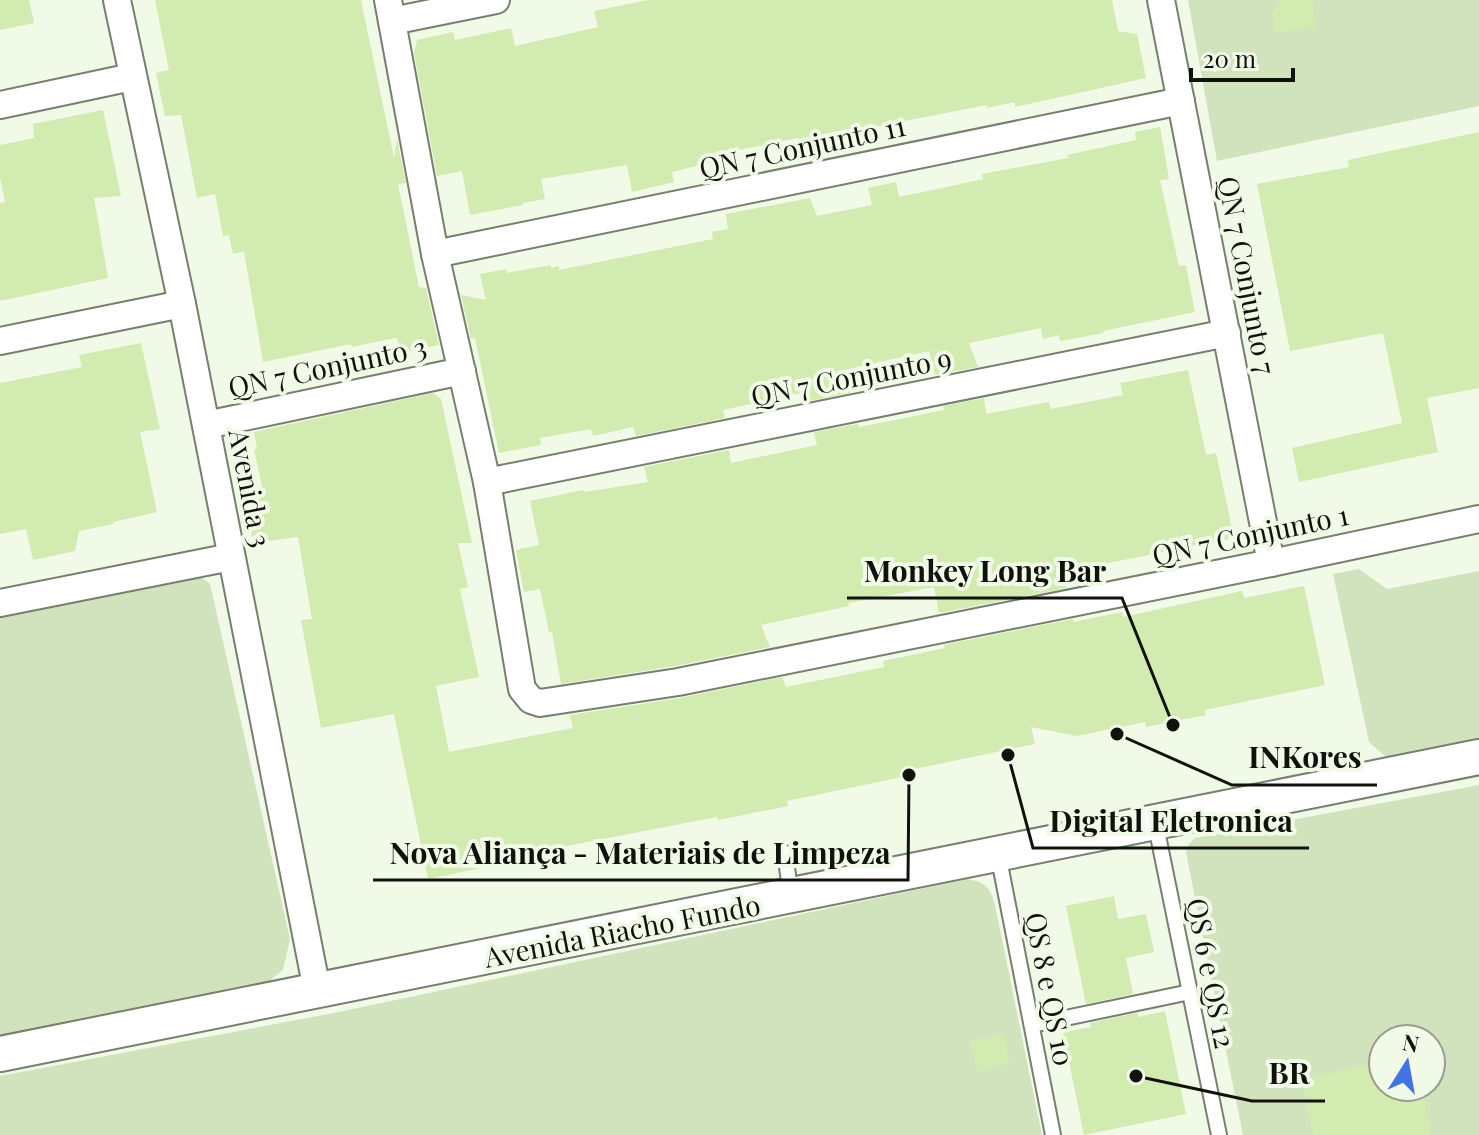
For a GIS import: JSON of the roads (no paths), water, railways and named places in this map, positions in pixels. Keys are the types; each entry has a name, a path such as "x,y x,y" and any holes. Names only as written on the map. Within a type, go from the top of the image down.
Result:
{"street":[{"name":"Avenida 3","path":"117,0 182,304 317,990"},
{"path":"487,482 435,254 390,10 496,0"},
{"name":"QN 7 Conjunto 7","path":"1161,0 1271,563"},
{"path":"0,105 132,77"},
{"name":"QN 7 Conjunto 11","path":"435,254 1181,101"},
{"path":"0,341 182,304"},
{"name":"QN 7 Conjunto 9","path":"487,482 1227,333"},
{"name":"QN 7 Conjunto 3","path":"206,425 462,371"},
{"name":"QN 7 Conjunto 1","path":"487,482 522,689 531,700 540,703 678,682 1479,519"},
{"path":"0,603 231,557"},
{"name":"Avenida Riacho Fundo","path":"0,1054 1479,757"}],"lane":[{"name":"QS 6 e QS 12","path":"1155,821 1219,1135"},
{"path":"785,853 791,896"},
{"name":"QS 8 e QS 10","path":"998,854 1053,1135"},
{"path":"1032,1025 1190,992"}],"place":[{"name":"Monkey Long Bar","path":"1173,725"},
{"name":"INKores","path":"1117,734"},
{"name":"Digital Eletronica","path":"1008,755"},
{"name":"Nova Aliança - Materiais de Limpeza","path":"909,775"},
{"name":"BR","path":"1136,1076"}]}
